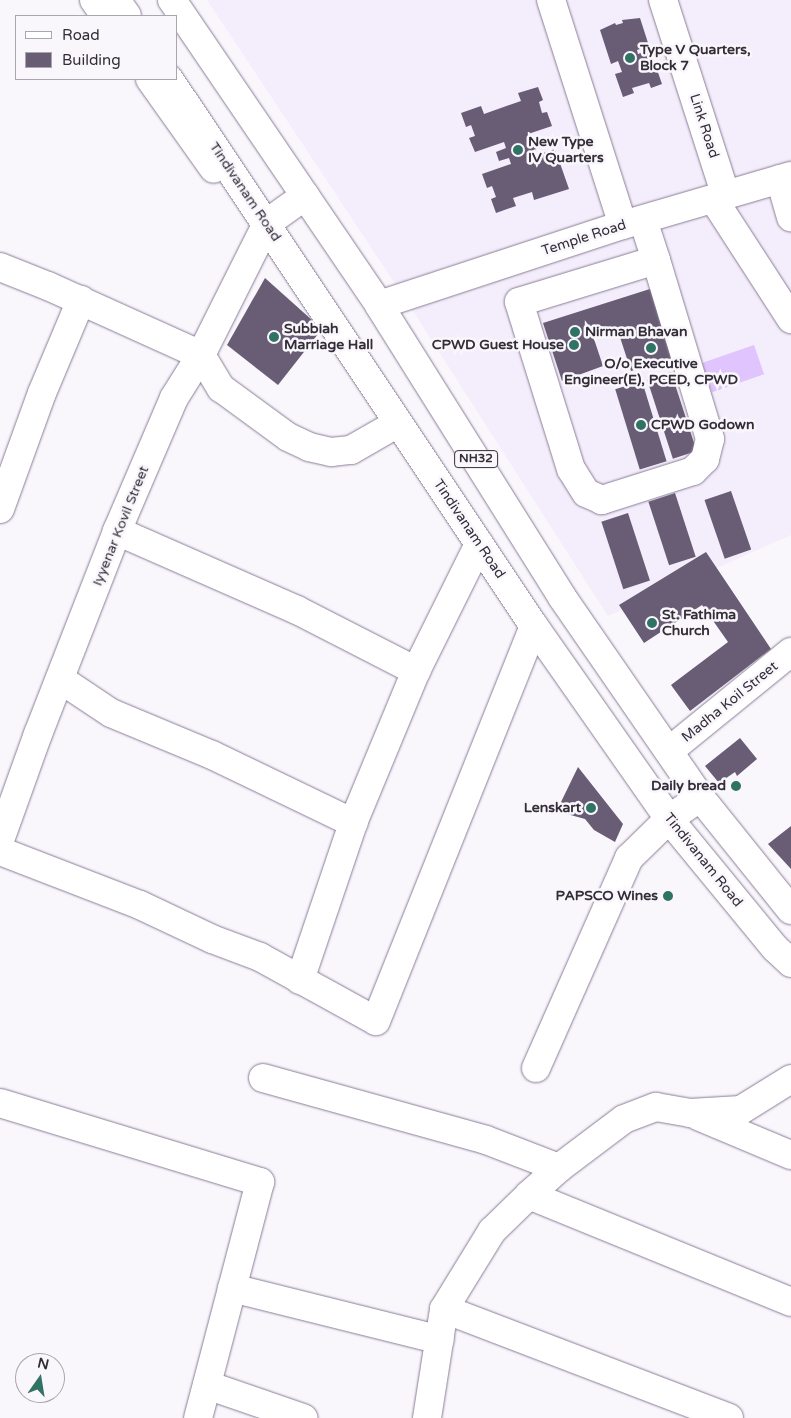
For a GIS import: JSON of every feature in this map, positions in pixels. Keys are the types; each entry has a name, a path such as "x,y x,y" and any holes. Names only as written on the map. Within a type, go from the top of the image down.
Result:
{"main road":[{"path":"94,0 104,15"},
{"path":"116,0 126,15"},
{"name":"NH32","path":"172,0 379,305 562,597 700,796 791,910"},
{"path":"507,262 571,469 586,493 602,500 693,471 705,459 710,440 656,260 633,223 551,0"},
{"name":"Link Road","path":"663,0 720,198 791,319"},
{"path":"151,80 264,229 305,196"},
{"name":"Tindivanam Road","path":"170,80 264,229 398,423 534,626 669,818 768,941 791,963"},
{"path":"785,177 791,217"},
{"name":"Temple Road","path":"379,305 507,262 785,177"},
{"name":"Iyyenar Kovil Street","path":"0,840 117,531 174,398 201,355 264,229"},
{"path":"519,302 656,260"},
{"path":"0,267 81,300 201,355 220,388 288,437 309,447 331,452 351,450 398,423"},
{"path":"0,509 42,393 81,300"},
{"path":"117,531 297,610 416,671"},
{"path":"300,980 354,823 416,671 479,544"},
{"path":"0,851 140,905 212,939 260,957 376,1021 534,626"},
{"name":"Madha Koil Street","path":"669,751 791,652"},
{"path":"60,679 111,713 212,755 354,823"},
{"path":"536,1068 629,858 669,818 700,796"},
{"path":"263,1078 486,1140 559,1168"},
{"path":"690,1113 741,1110 791,1079"},
{"path":"0,1103 260,1182 198,1418"},
{"path":"427,1418 444,1309 492,1231 528,1195 559,1168 624,1119 656,1106 690,1113 791,1155"},
{"path":"528,1195 791,1302"},
{"path":"232,1288 440,1340"},
{"path":"444,1309 729,1418"},
{"path":"207,1385 303,1418"}],"shaded area":[{"path":"207,0 791,0 791,535 608,616 404,297"},
{"path":"754,345 764,374 712,392 702,363"}],"building":[{"name":"Type V Quarters, Block 7","path":"640,18 649,46 637,50 638,54 646,51 650,53 651,59 643,65 654,61 662,84 651,88 649,83 632,88 634,93 623,97 615,74 622,72 618,61 611,64 600,30 615,23 616,25 623,23 622,20"},
{"name":"New Type IV Quarters","path":"538,87 543,100 539,102 542,113 547,112 552,126 528,134 529,140 539,137 543,147 533,150 535,156 555,149 569,189 534,200 532,192 513,198 516,206 496,213 491,199 496,197 492,186 487,188 482,174 511,164 509,158 499,161 496,152 506,148 504,142 475,152 469,138 475,136 471,125 466,127 461,113 481,106 484,114 521,101 518,93"},
{"name":"Subbiah Marriage Hall","path":"265,278 322,329 278,385 227,345"},
{"name":"Nirman Bhavan","path":"653,288 675,357 631,371 617,328 593,336 603,366 562,381 543,323"},
{"name":"CPWD Godown","path":"671,372 697,451 673,459 647,380"},
{"name":"CPWD Godown","path":"642,381 667,461 640,470 615,389"},
{"path":"731,491 751,550 725,559 705,500"},
{"path":"675,493 696,557 669,565 648,502"},
{"path":"628,513 650,581 623,589 601,522"},
{"name":"St. Fathima Church","path":"706,552 771,649 690,711 671,685 728,642 702,605 644,643 619,605"},
{"path":"740,738 757,759 737,776 735,772 719,783 705,766"},
{"path":"578,767 623,824 615,842 594,830 585,819 567,814 561,802"},
{"path":"791,826 791,869 768,844"}],"place":[{"name":"Type V Quarters, Block 7","path":"630,58"},
{"name":"New Type IV Quarters","path":"518,150"},
{"name":"Nirman Bhavan","path":"575,332"},
{"name":"Subbiah Marriage Hall","path":"274,337"},
{"name":"CPWD Guest House","path":"574,345"},
{"name":"O/o Executive Engineer(E), PCED, CPWD","path":"651,348"},
{"name":"CPWD Godown","path":"641,425"},
{"name":"St. Fathima Church","path":"652,623"},
{"name":"Daily bread","path":"736,786"},
{"name":"Lenskart","path":"591,808"},
{"name":"PAPSCO Wines","path":"668,896"}]}
